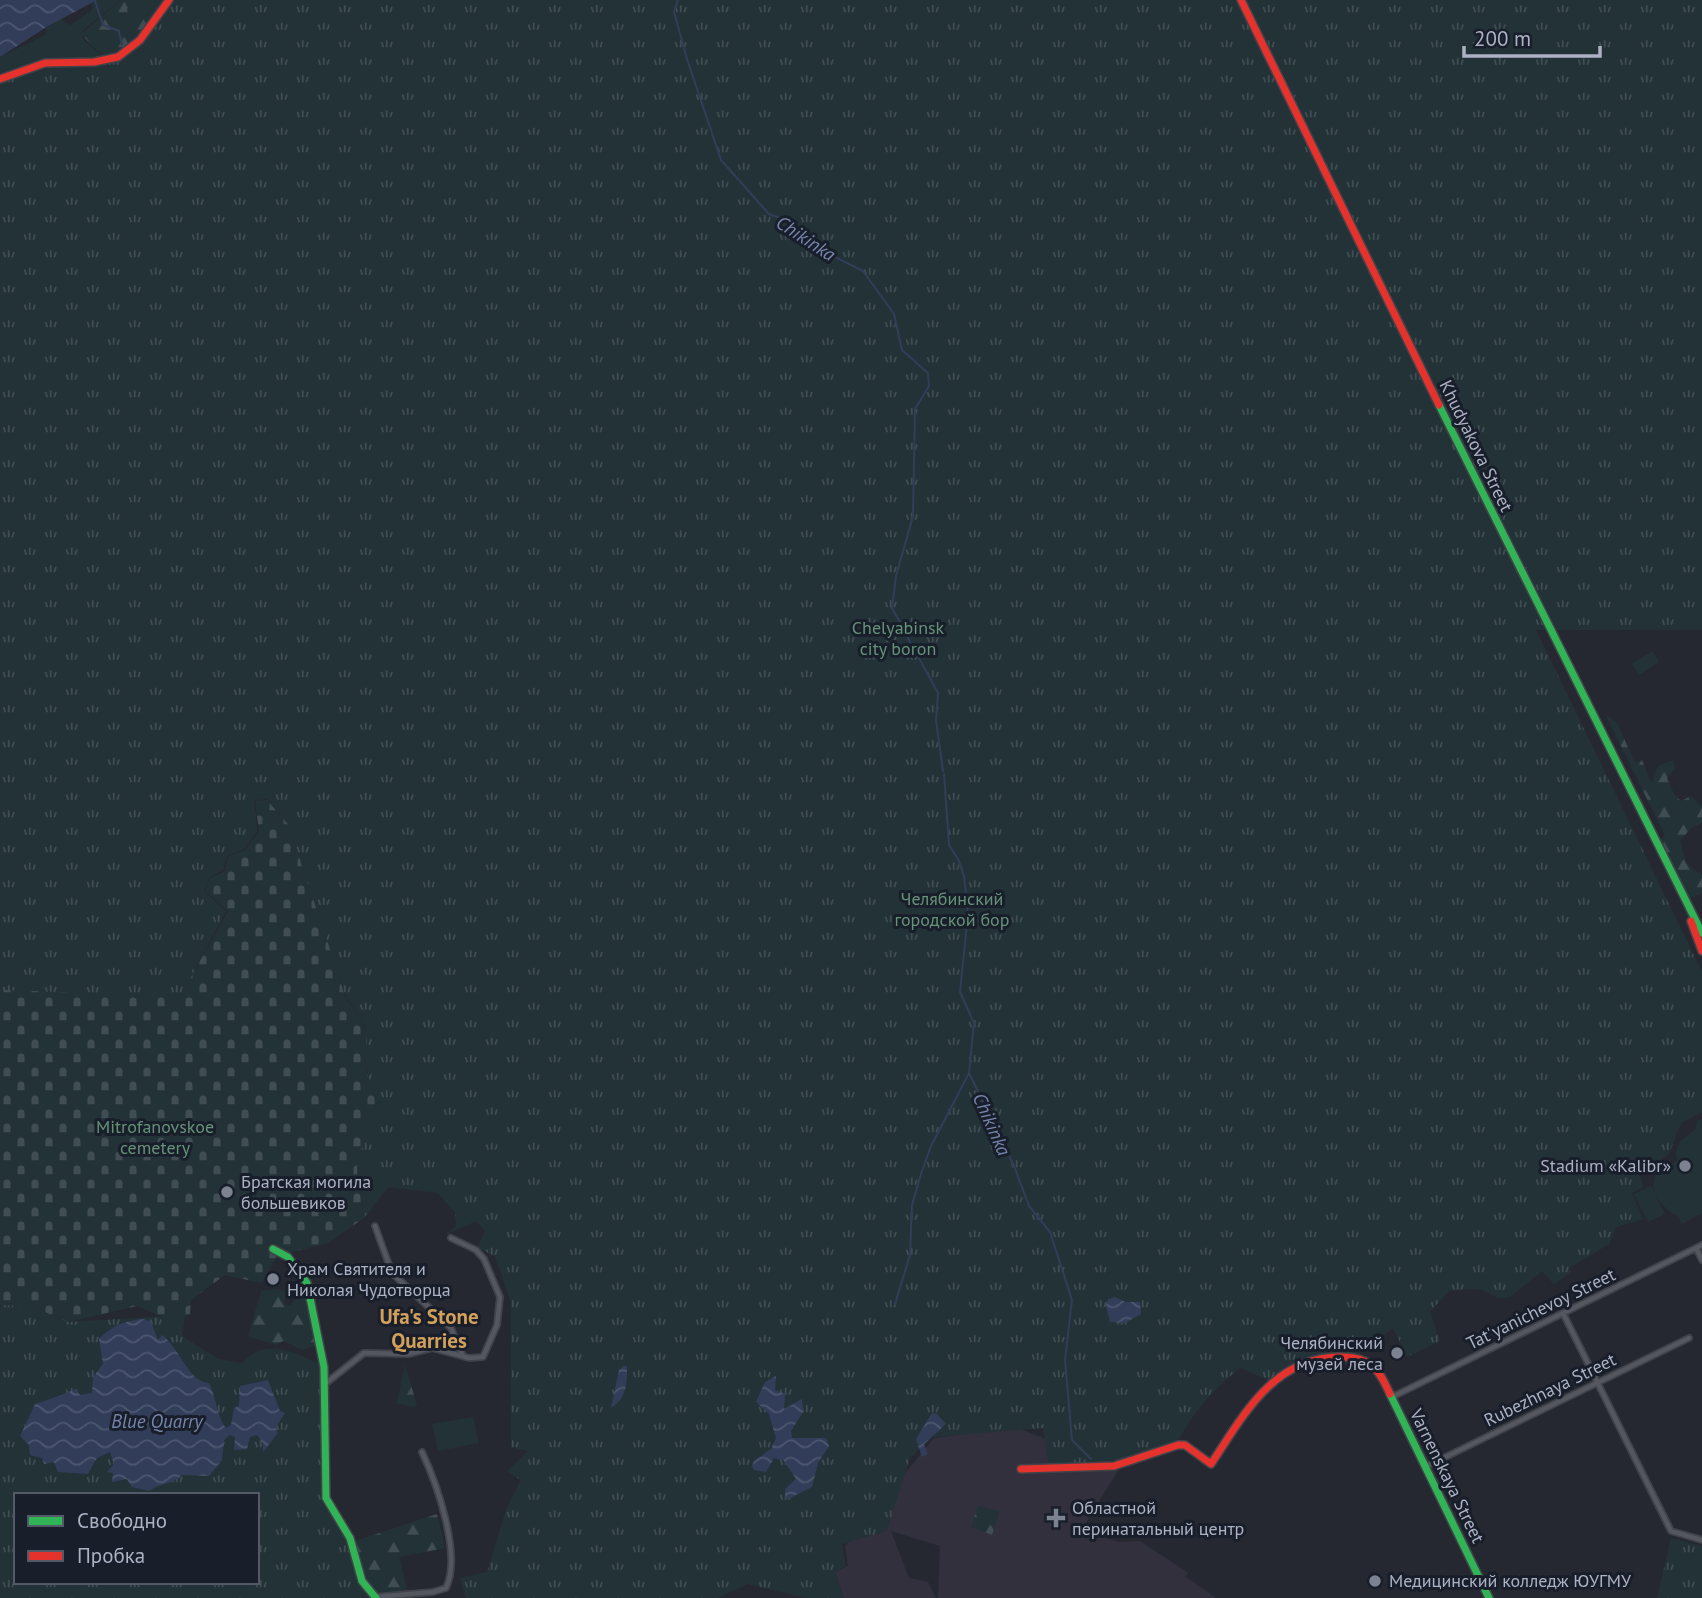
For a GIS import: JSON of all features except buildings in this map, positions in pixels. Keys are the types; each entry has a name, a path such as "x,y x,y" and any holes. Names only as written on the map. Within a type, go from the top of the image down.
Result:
{"street":[{"path":"0,79 25,67 50,62 106,61 119,57 146,32 169,0"},
{"name":"Khudyakova Street","path":"1241,0 1685,904 1702,933"},
{"name":"Khudyakova Street","path":"1685,904 1702,951"},
{"path":"375,1226 392,1273 451,1328 463,1356"},
{"path":"325,1384 364,1353 408,1353 432,1348 463,1356 483,1357 498,1325 500,1297 484,1259 476,1250 451,1238"},
{"name":"Tat'yanichevoy Street","path":"1392,1397 1702,1245"},
{"path":"1696,1248 1702,1260"},
{"path":"273,1249 288,1257 307,1283 322,1346 326,1498 350,1538 362,1581 376,1597 433,1592 446,1588 451,1579 451,1550 431,1472 422,1452"},
{"path":"1563,1313 1671,1531 1702,1540"},
{"name":"Rubezhnaya Street","path":"1424,1468 1689,1338"},
{"name":"Varnenskaya Street","path":"1021,1469 1114,1466 1185,1445 1211,1464 1257,1397 1303,1364 1349,1354 1377,1367 1489,1598"}],"shaded area":[{"path":"1017,1428 1118,1466 1119,1469 1081,1531 1120,1542 1140,1541 1188,1573 1186,1577 1216,1598 938,1598 940,1546 891,1531 909,1578 928,1582 936,1598 844,1598 835,1572 848,1566 845,1546 934,1438"}],"green space":[{"path":"97,0 121,0 82,31 82,38 103,57 143,11 132,16 128,14 127,9 135,0 175,0 155,34 122,64 0,91 0,57 47,34 45,28 61,19 70,25 92,10 92,3"},
{"path":"121,0 135,0 127,9 128,14 132,16 143,11 150,16 132,44 118,54 103,57 81,34"},
{"name":"Chelyabinsk city boron","path":"172,0 1702,0 1702,630 1536,630 1702,972 1702,1112 1681,1123 1669,1154 1639,1175 1643,1187 1632,1193 1643,1219 1616,1227 1609,1244 1569,1268 1571,1272 1554,1284 1542,1271 1510,1297 1498,1298 1480,1289 1450,1290 1430,1312 1440,1341 1407,1357 1393,1328 1357,1354 1315,1358 1273,1382 1240,1368 1204,1403 1176,1444 1113,1464 1049,1467 1043,1428 933,1437 910,1458 887,1531 842,1544 846,1566 835,1572 844,1598 806,1598 748,1584 717,1598 466,1598 460,1578 487,1572 506,1510 521,1480 507,1471 528,1451 511,1447 511,1302 495,1257 478,1247 485,1231 476,1221 445,1235 456,1226 455,1213 438,1193 388,1187 364,1218 357,1169 366,1129 378,1100 368,1073 365,1031 360,1016 346,997 288,824 267,799 254,800 257,832 244,849 227,856 223,870 210,877 204,891 226,911 181,996 0,990 0,84 29,69 115,62 131,52 153,30"},
{"path":"1653,651 1659,662 1639,675 1632,663"},
{"path":"1605,714 1617,723 1635,763 1642,760 1650,780 1653,781 1658,766 1673,760 1675,768 1667,778 1674,794 1681,801 1691,796 1702,807 1702,823 1691,828 1680,841 1686,862 1702,874 1702,893 1689,899 1660,841 1665,835"},
{"name":"Mitrofanovskoe cemetery","path":"267,800 288,824 345,997 360,1017 368,1041 366,1071 378,1100 366,1129 357,1169 364,1218 328,1243 277,1256 262,1283 225,1275 191,1300 190,1314 174,1322 137,1306 68,1322 30,1306 0,1305 0,986 187,984 228,911 205,891 210,878 225,871 228,856 245,850 259,832 255,801"},
{"name":"Stadium «Kalibr»","path":"1702,1119 1702,1213 1682,1224 1678,1216 1657,1198 1653,1184 1661,1170 1678,1160 1675,1153 1680,1141 1695,1130 1697,1121"},
{"path":"1651,1186 1665,1214 1648,1222 1634,1194"},
{"path":"305,1285 320,1344 303,1350 283,1341 276,1345 248,1336 261,1291 276,1289 286,1292 284,1305 290,1305 300,1295 296,1291"},
{"path":"0,1305 30,1306 68,1322 185,1315 182,1336 218,1359 242,1363 261,1350 281,1349 323,1365 325,1499 348,1539 361,1581 375,1598 0,1598"},
{"path":"405,1365 417,1405 412,1407 397,1403"},
{"path":"473,1417 479,1443 438,1451 432,1424"},
{"path":"978,1506 1000,1511 992,1535 971,1527"},
{"path":"437,1514 445,1548 399,1557 409,1598 380,1598 367,1581 355,1541"},
{"path":"1671,1538 1702,1546 1702,1598 1657,1598"}],"water":[{"path":"0,0 97,0 48,26 0,57"},
{"path":"1115,1297 1126,1302 1140,1302 1141,1314 1125,1323 1110,1322 1106,1306 1108,1299"},
{"name":"Blue Quarry","path":"144,1319 151,1322 158,1340 162,1335 190,1371 209,1383 226,1428 231,1425 234,1408 239,1406 240,1386 268,1380 280,1411 285,1413 276,1427 278,1433 263,1452 263,1443 257,1435 250,1437 247,1449 234,1450 235,1437 230,1435 224,1440 222,1460 209,1476 182,1475 149,1491 132,1487 127,1479 112,1482 113,1473 107,1472 114,1464 110,1452 97,1458 88,1474 58,1472 54,1462 44,1464 42,1458 30,1455 29,1445 20,1436 35,1404 76,1389 80,1395 92,1393 93,1377 103,1364 99,1339 120,1324"},
{"path":"627,1366 625,1390 620,1400 611,1408 619,1370"},
{"path":"776,1376 775,1390 785,1394 784,1409 802,1399 803,1412 791,1431 792,1438 826,1438 829,1446 818,1463 812,1487 786,1500 785,1489 796,1479 784,1461 774,1458 766,1472 754,1470 752,1466 754,1461 771,1449 776,1438 769,1414 756,1402 765,1382"},
{"path":"932,1413 937,1414 946,1424 924,1444 928,1454 922,1457 916,1439"}],"waterway":[{"name":"Chikinka","path":"678,0 674,12 721,160 769,214 788,221 811,245 863,271 894,314 902,350 928,373 929,386 915,409 913,516 896,576 892,608 902,626"},
{"path":"95,1 103,25 119,31 122,45"},
{"name":"Chikinka","path":"904,631 938,693 936,720 943,771"},
{"name":"Chikinka","path":"944,774 949,845 964,876 968,914 960,992 974,1023 969,1073 1014,1166 1029,1206 1050,1232 1072,1300 1065,1360 1072,1440 1091,1459"},
{"path":"895,1304 910,1255 912,1205 921,1174 931,1146 968,1075"}],"traffic: fast":[{"path":"1439,405 1702,933"},
{"path":"273,1249 288,1257 307,1283 324,1367 326,1498 350,1538 362,1581 376,1598"},
{"path":"1390,1394 1489,1598"}],"traffic: jam":[{"path":"0,79 45,63 94,62 118,57 140,40 169,0"},
{"path":"1241,0 1439,405"},
{"path":"1691,921 1702,951"},
{"path":"1021,1469 1114,1466 1178,1445 1185,1445 1211,1464 1262,1393 1295,1367 1315,1360 1349,1357 1366,1361 1377,1371 1390,1394"}],"place":[{"name":"Stadium «Kalibr»","path":"1685,1166"},
{"name":"Братская могила большевиков","path":"227,1192"},
{"name":"Храм Святителя и Николая Чудотворца","path":"273,1279"},
{"name":"Челябинский музей леса","path":"1397,1353"},
{"name":"Областной перинатальный центр","path":"1056,1518"},
{"name":"Медицинский колледж ЮУГМУ","path":"1375,1581"}],"district":[{"name":"Ufa's Stone Quarries","path":"429,1329"}],"park label":[{"name":"Челябинский городской бор","path":"952,909"}]}
